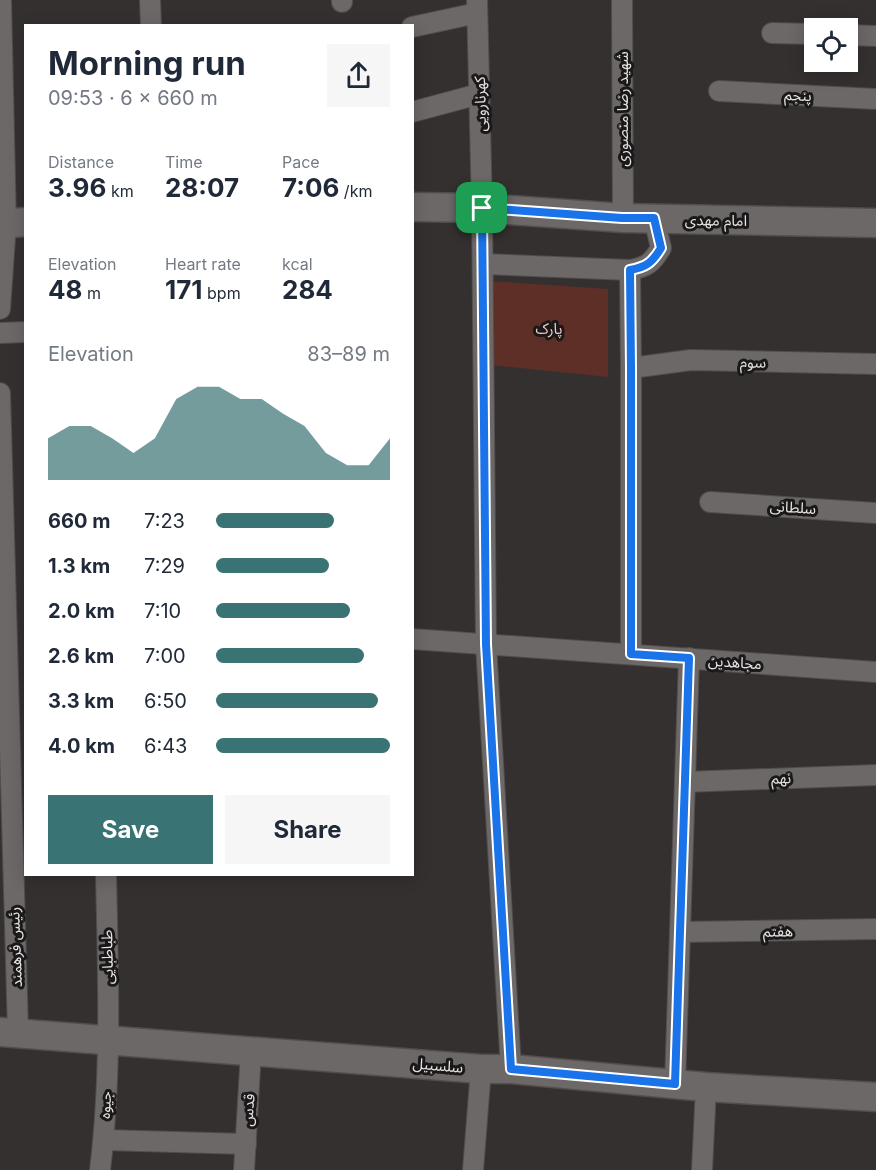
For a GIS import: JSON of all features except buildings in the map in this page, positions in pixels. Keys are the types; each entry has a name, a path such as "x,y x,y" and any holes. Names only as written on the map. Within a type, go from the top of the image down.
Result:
{"street":[{"path":"0,309 10,223 1,0"},
{"path":"150,0 151,24"},
{"name":"شهید رضا منصوری","path":"622,0 622,218"},
{"path":"414,26 477,7"},
{"name":"کهرنارویی","path":"477,7 483,264 486,644 511,1069"},
{"path":"772,33 804,34"},
{"path":"858,36 876,36"},
{"name":"پنجم","path":"719,91 876,99"},
{"path":"414,111 479,94"},
{"name":"امام مهدی","path":"414,207 482,208 622,218 876,223"},
{"path":"483,264 630,270 643,267 655,259 661,248 654,218"},
{"path":"630,270 631,654"},
{"path":"0,333 24,332"},
{"name":"سوم","path":"631,368 691,360 876,364"},
{"name":"رئیس فرهمند","path":"0,393 9,1032"},
{"name":"سلطانی","path":"710,502 876,513"},
{"name":"مجاهدین","path":"414,639 876,672"},
{"path":"675,1084 689,658"},
{"name":"نهم","path":"685,782 876,775"},
{"name":"طباطبایی","path":"106,876 109,1039"},
{"name":"هفتم","path":"680,932 876,929"},
{"name":"سلسبیل","path":"9,1032 481,1069 511,1069 706,1087 876,1097"},
{"name":"جیوه","path":"100,1170 104,1140 109,1039"},
{"name":"قدس","path":"244,1170 251,1051"},
{"path":"473,1170 481,1069"},
{"path":"702,1170 706,1087"},
{"path":"104,1140 246,1144"}],"green space":[{"name":"پارک","path":"488,281 608,289 608,377 491,365"}],"route":[{"path":"482,208 622,218 654,218 661,248 655,259 643,267 630,270 631,654 689,658 675,1084 511,1069 486,644 482,208"}]}
